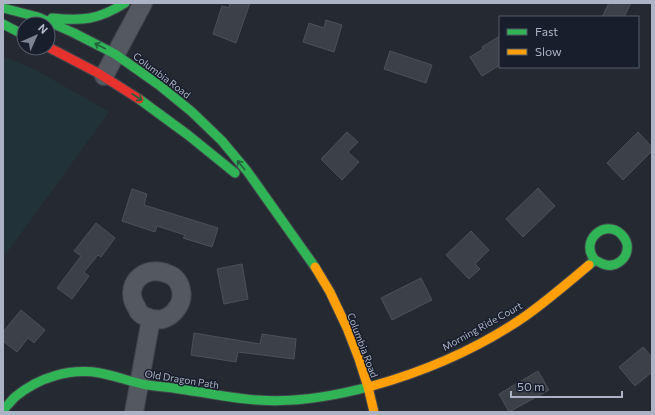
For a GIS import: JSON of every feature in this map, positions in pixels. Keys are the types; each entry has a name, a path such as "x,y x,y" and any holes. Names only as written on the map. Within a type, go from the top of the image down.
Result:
{"street":[{"path":"56,18 86,19 112,11 125,3"},
{"path":"104,76 143,3"},
{"name":"Columbia Road","path":"3,8 34,16"},
{"path":"3,24 16,31"},
{"name":"Columbia Road","path":"56,25 115,54 159,85 192,112 222,141 246,171 309,258 330,292 347,328 359,359 374,412"},
{"name":"Columbia Road","path":"56,52 104,76 148,104 180,127 240,177 273,208"},
{"path":"611,229 622,234 626,240 627,252 619,263 614,266 609,266 601,265 595,260 590,253 590,244 598,231 611,229"},
{"name":"Morning Ride Court","path":"368,387 430,366 478,343 516,322 544,302 595,260"},
{"path":"134,412 151,319"},
{"name":"Old Dragon Path","path":"3,410 16,396 34,384 54,376 75,372 98,373 140,383 243,400 298,401 368,387"}],"shaded area":[{"path":"3,56 36,70 109,112 3,258"}],"building":[{"path":"230,3 250,3 236,43 213,34 222,6 229,8"},
{"path":"609,3 631,3 624,16 602,16"},
{"path":"326,20 342,25 334,52 303,42 309,23 324,28"},
{"path":"499,37 499,66 482,76 470,57 483,49 482,47"},
{"path":"390,51 432,65 426,83 384,69"},
{"path":"347,132 358,142 348,152 359,162 342,180 321,159"},
{"path":"638,132 652,147 652,151 623,180 607,163"},
{"path":"538,188 555,206 523,237 506,219"},
{"path":"132,189 147,194 144,205 218,228 212,247 183,238 185,235 157,226 155,232 122,221"},
{"path":"96,223 115,238 101,257 98,255 84,272 89,276 72,299 57,288 81,256 74,251"},
{"path":"471,231 489,250 475,264 480,269 469,279 446,255"},
{"path":"242,264 248,299 224,304 217,269"},
{"path":"421,278 432,300 392,320 381,298"},
{"path":"21,310 45,330 34,343 28,338 17,352 3,341 3,332"},
{"path":"194,333 260,344 262,334 296,339 294,359 238,352 236,362 191,355"},
{"path":"643,347 652,357 652,372 635,386 619,367"},
{"path":"538,371 549,390 509,412 499,394"}],"traffic: fast":[{"path":"56,18 90,18 107,13 125,3"},
{"path":"3,8 38,17 115,54 159,85 192,112 222,141 247,171 315,267"},
{"path":"3,24 16,31"},
{"path":"139,99 188,135 235,173"},
{"path":"589,265 595,260 591,253 590,246 596,234 601,230 608,229 614,230 624,237 627,244 627,249 626,254 621,261 617,264 608,265 602,264 595,260"},
{"path":"3,410 15,397 34,384 55,376 77,372 100,373 147,385 233,398 273,401 316,398 372,386"}],"traffic: slow":[{"path":"372,386 413,373 472,348 527,315 589,265"},
{"path":"315,267 330,292 347,328 359,359 374,412"}],"traffic: jam":[{"path":"56,51 98,73 139,99"}]}
